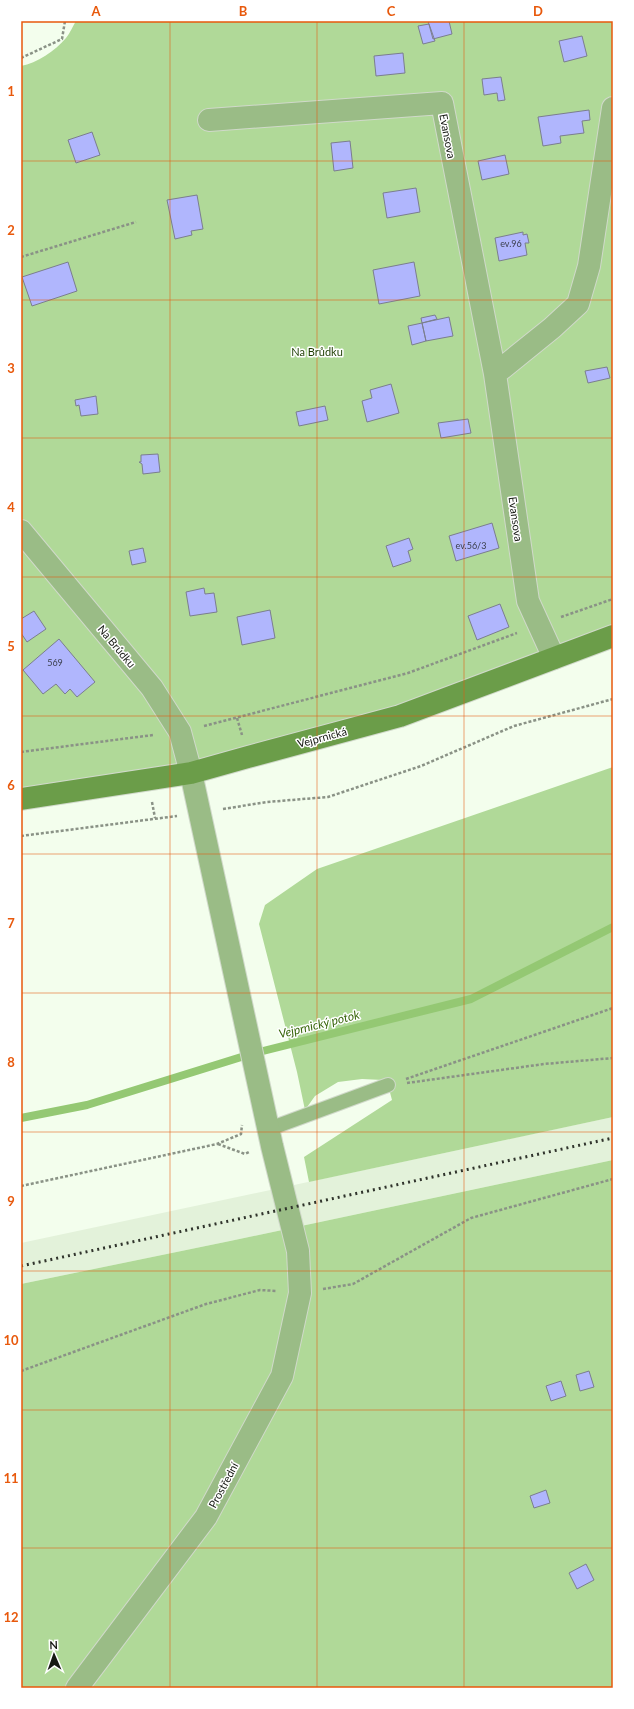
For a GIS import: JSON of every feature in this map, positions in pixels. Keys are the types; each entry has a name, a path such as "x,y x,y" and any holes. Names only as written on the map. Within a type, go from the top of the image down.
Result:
{"main road":[{"name":"Vejprnická","path":"21,799 191,773 400,716 613,636"}],"street":[{"name":"Evansova","path":"210,120 442,103 495,374 528,601 554,658"},
{"path":"495,374 552,328 578,304 589,266 613,108"},
{"name":"Na Brůdku","path":"21,531 152,688 180,732 200,813 247,1030"},
{"name":"Prostřední","path":"77,1688 206,1517 282,1376 300,1293 298,1251 247,1030"}],"lane":[{"path":"271,1138 388,1085"}],"path":[{"path":"21,58 62,39 66,21"},
{"path":"21,257 136,222"},
{"path":"21,752 180,732 408,673 613,599"},
{"path":"21,836 200,813 267,802 328,797 421,766 514,726 613,699"},
{"path":"388,1085 613,1008"},
{"path":"388,1085 544,1064 613,1058"},
{"path":"21,1186 217,1144 241,1134 243,1111 262,1100"},
{"path":"217,1144 245,1154 271,1138"},
{"path":"21,1372 206,1304 260,1290 300,1293 353,1284 471,1218 613,1180"}],"shaded area":[{"path":"613,1117 613,1160 21,1284 21,1243"}],"green space":[{"name":"Na Brůdku","path":"76,21 613,21 613,636 400,716 21,799 21,66 45,56 62,43"},
{"path":"613,767 613,1117 309,1182 304,1157 392,1100 388,1085 383,1080 362,1079 338,1082 315,1096 305,1110 297,1072 259,924 265,905 317,869"},
{"path":"613,1160 613,1688 21,1688 21,1284"}],"building":[{"path":"428,21 449,21 452,34 433,39"},
{"path":"429,24 435,41 423,44 418,26"},
{"path":"582,36 587,56 564,62 559,41"},
{"path":"403,53 405,73 376,76 374,56"},
{"path":"501,77 505,100 498,101 497,93 484,95 482,79"},
{"path":"589,110 590,120 582,121 584,133 560,136 561,143 543,146 538,117"},
{"path":"92,132 100,155 76,163 68,140"},
{"path":"350,141 353,168 334,171 331,143"},
{"path":"505,155 509,174 482,180 478,161"},
{"path":"416,188 420,212 387,218 383,193"},
{"path":"197,195 203,229 191,231 192,235 175,239 167,200"},
{"path":"523,232 523,235 527,234 529,243 525,243 527,255 499,261 495,238"},
{"path":"68,262 77,291 32,306 22,277"},
{"path":"414,262 420,296 379,304 373,270"},
{"path":"435,315 437,319 422,323 421,318"},
{"path":"449,317 453,336 426,341 422,323"},
{"path":"422,323 426,341 412,345 408,326"},
{"path":"607,367 610,378 588,383 585,371"},
{"path":"391,384 399,413 367,422 362,401 372,398 370,390"},
{"path":"96,396 98,414 81,416 79,405 76,406 75,400"},
{"path":"325,406 328,420 299,426 296,412"},
{"path":"468,419 471,433 441,438 438,423"},
{"path":"158,454 160,472 143,474 142,464 139,462 141,462 141,455"},
{"path":"492,523 499,548 456,561 449,536"},
{"path":"409,538 413,549 408,551 411,561 393,567 386,546"},
{"path":"143,548 146,562 132,565 129,551"},
{"path":"204,588 205,594 214,593 217,612 190,616 186,592"},
{"path":"500,604 509,627 477,640 468,616"},
{"path":"270,610 275,638 242,645 237,617"},
{"path":"34,611 46,629 27,642 21,633 21,619"},
{"path":"59,639 95,682 77,697 70,689 65,694 56,684 43,694 23,670"},
{"path":"589,1371 594,1387 580,1391 576,1375"},
{"path":"561,1381 566,1396 551,1401 546,1386"},
{"path":"546,1490 550,1503 534,1508 530,1496"},
{"path":"586,1564 594,1580 577,1589 569,1573"}],"waterway":[{"name":"Vejprnický potok","path":"21,1118 87,1105 251,1054 471,999 613,927"}],"railway":[{"path":"21,1266 613,1138"}]}
